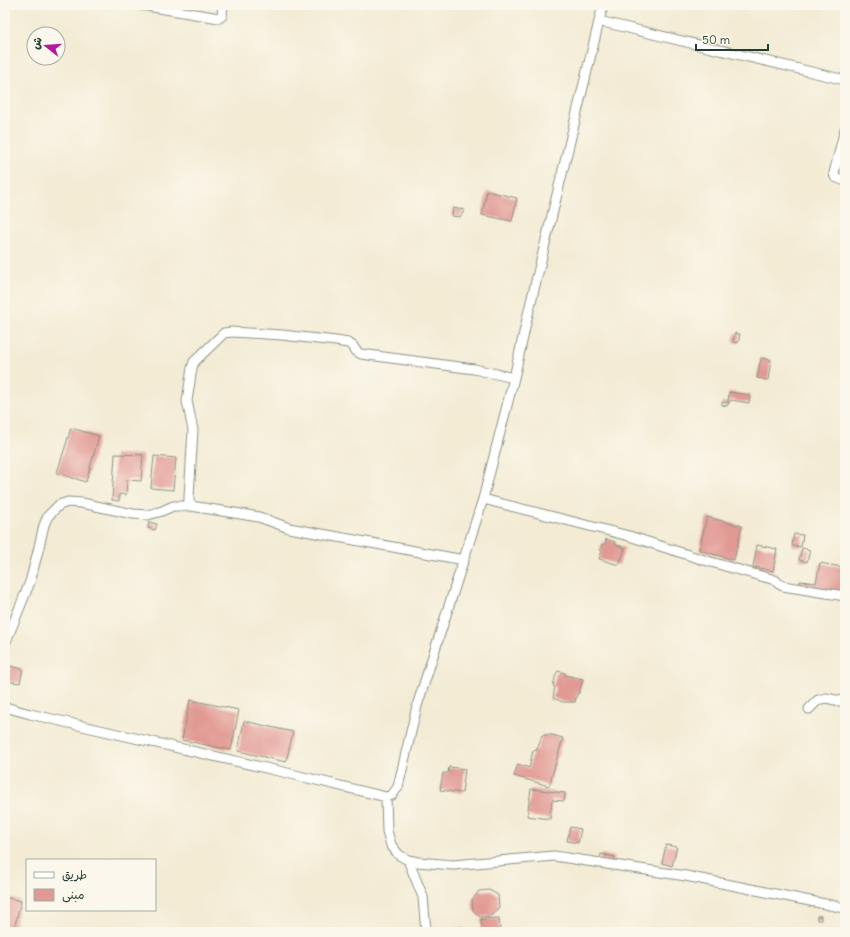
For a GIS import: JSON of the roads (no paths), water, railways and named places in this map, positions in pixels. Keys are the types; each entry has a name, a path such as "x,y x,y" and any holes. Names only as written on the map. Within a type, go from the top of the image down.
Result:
{"street":[{"path":"141,5 219,18 222,16 223,5"},
{"path":"5,707 37,716 386,797 392,795 398,787 417,706 483,499 514,378 603,5"},
{"path":"599,21 845,80"},
{"path":"845,129 834,173 836,177 845,181"},
{"path":"191,506 189,497 192,430 187,401 192,368 194,362 224,333 231,332 282,335 336,341 348,343 361,354 474,369 514,378"},
{"path":"483,499 629,536 704,560 775,580 783,586 845,596"},
{"path":"5,644 30,582 44,525 48,516 60,505 68,502 82,503 133,514 148,515 173,506 191,506 259,517 289,528 464,560"},
{"path":"809,709 818,700 826,698 845,702"},
{"path":"386,797 387,831 392,844 400,855 408,860 453,865 554,856 686,876 845,908"},
{"path":"408,860 423,897 426,932"}]}
